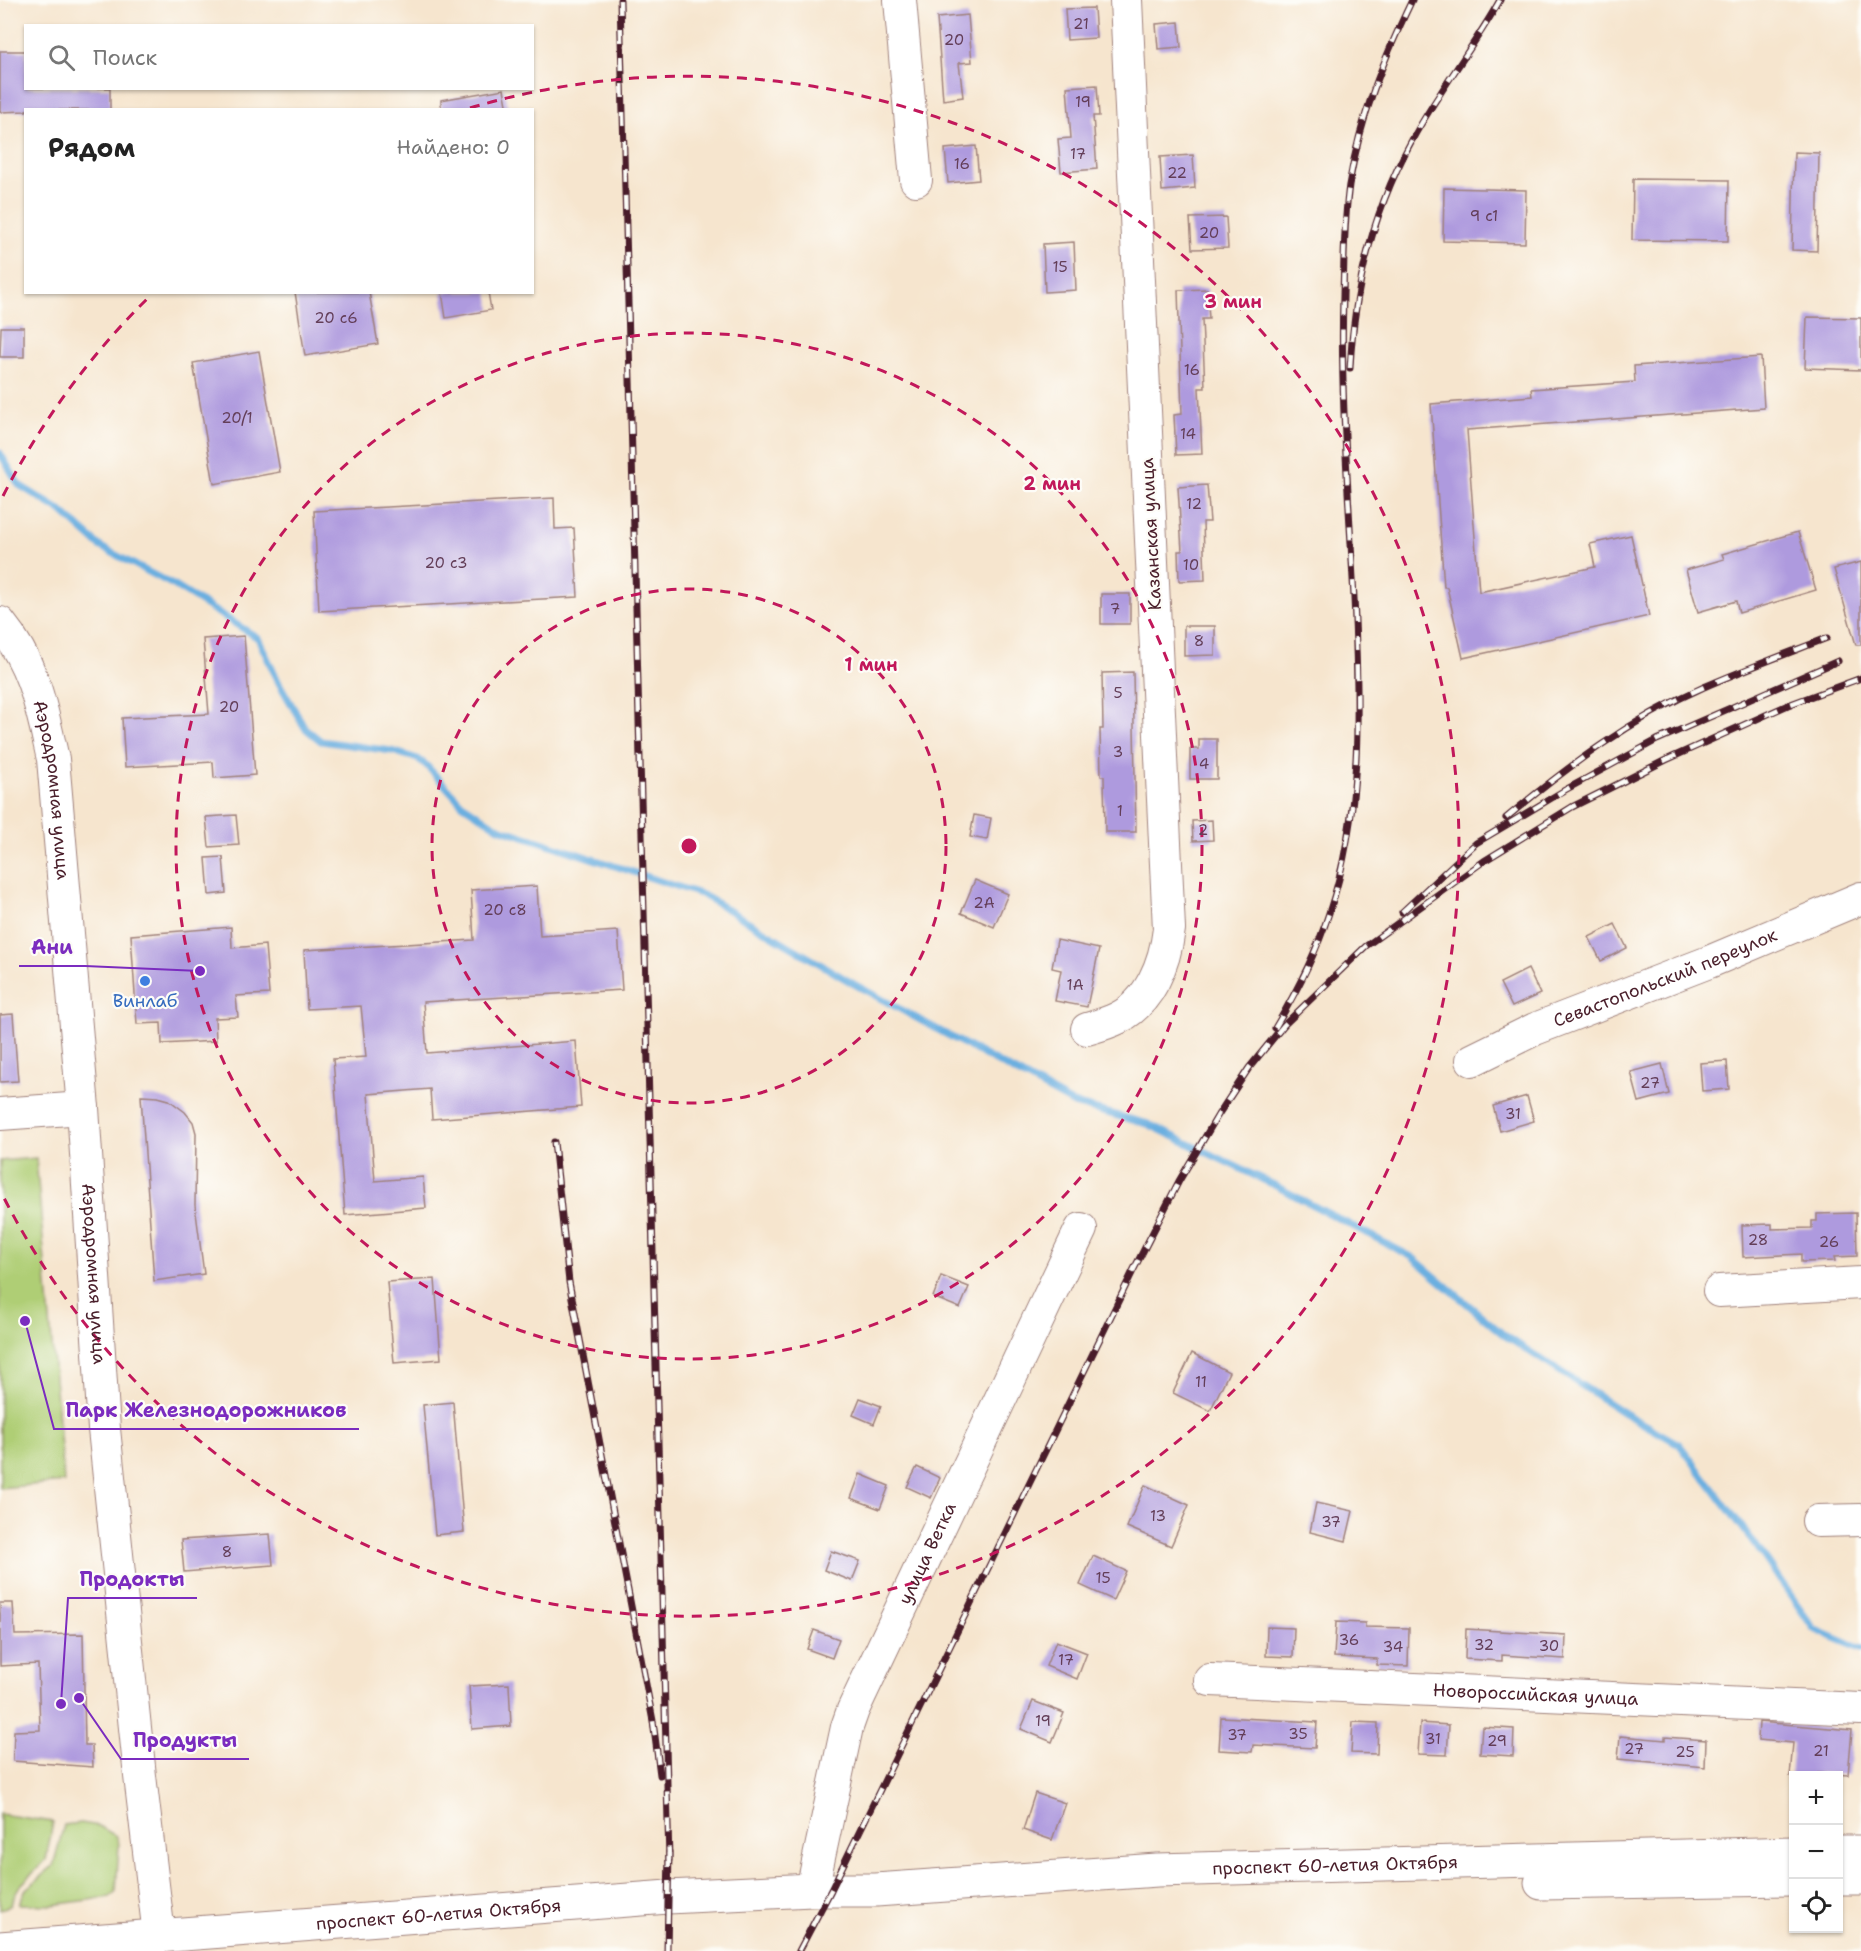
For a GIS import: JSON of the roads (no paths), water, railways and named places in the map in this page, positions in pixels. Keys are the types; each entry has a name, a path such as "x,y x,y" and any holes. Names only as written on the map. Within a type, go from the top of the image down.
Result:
{"highway":[{"path":"1843,1852 1861,1852"},
{"name":"проспект 60-летия Октября","path":"0,1948 542,1906 812,1890 876,1890 1157,1870 1789,1853"},
{"path":"1843,1878 1861,1878"},
{"name":"проспект 60-летия Октября","path":"876,1890 950,1896 1158,1888 1789,1879"}],"street":[{"path":"900,0 916,180"},
{"name":"Казанская улица","path":"1087,1029 1118,1018 1135,1006 1146,993 1160,970 1167,950 1169,929 1126,0"},
{"name":"Аэродромная улица","path":"0,623 30,670 42,708 53,759 83,1108 104,1429 159,1935"},
{"name":"Севастопольский переулок","path":"1472,1060 1535,1029 1709,962 1861,898"},
{"path":"0,1114 83,1108"},
{"name":"улица Ветка","path":"812,1890 847,1727 853,1710 1081,1229"},
{"path":"1719,1291 1861,1283"},
{"path":"1818,1521 1861,1520"},
{"name":"Новороссийская улица","path":"1210,1680 1861,1708"}],"waterway":[{"path":"0,453 19,485 61,511 101,547 175,586 258,638 279,683 305,728 321,741 392,751 418,759 462,804 499,828 703,895 854,984 1074,1104 1148,1124 1274,1185 1412,1257 1504,1335 1624,1413 1679,1444 1755,1544 1814,1629 1861,1649"}],"railway":[{"path":"620,0 669,1860"},
{"path":"1275,1028 1305,972 1324,928 1340,875 1348,836 1356,757 1357,677 1345,447 1342,334 1346,212 1349,185 1366,112 1391,46 1412,0"},
{"path":"1350,368 1361,279 1386,194 1422,122 1500,0"},
{"path":"1506,818 1600,745 1651,714 1719,680 1827,638"},
{"path":"1402,912 1476,843 1565,790 1657,740 1838,661"},
{"path":"799,1951 1179,1181 1249,1068 1284,1025 1366,946 1484,861 1572,807 1666,760 1788,705 1861,678"},
{"path":"554,1142 569,1282 653,1721 660,1775"},
{"path":"667,1951 669,1852"}],"place":[{"name":"Ани","path":"200,971"},
{"name":"Винлаб","path":"145,981"},
{"name":"Парк Железнодорожников","path":"25,1321"},
{"name":"Продукты","path":"79,1698"},
{"name":"Продокты","path":"61,1704"}]}
